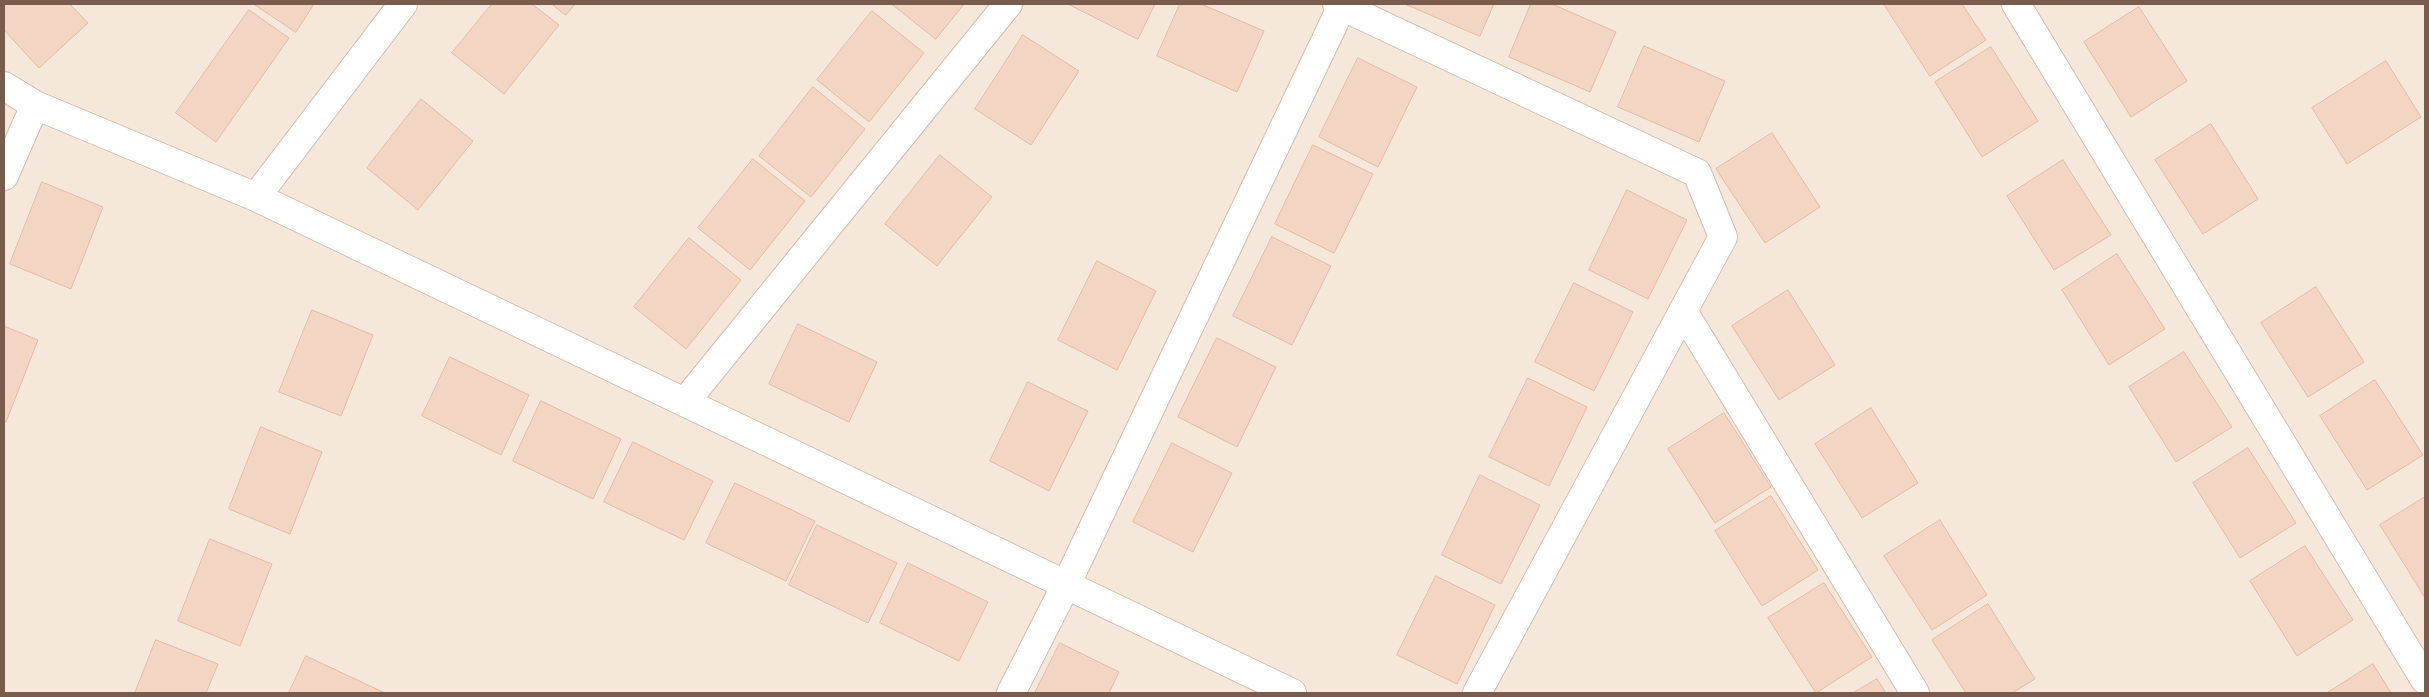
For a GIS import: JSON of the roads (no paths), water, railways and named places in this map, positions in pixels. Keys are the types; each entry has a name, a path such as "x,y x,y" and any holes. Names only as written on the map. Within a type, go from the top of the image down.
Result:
{"street":[{"path":"256,197 403,4"},
{"path":"685,402 1008,4"},
{"path":"2016,4 2425,680"},
{"path":"1011,693 1066,585 1339,5 1697,173 1723,237 1477,693"},
{"path":"4,86 35,104 256,197 1292,693"},
{"path":"4,176 35,104"},
{"path":"1683,310 1915,693"}]}
